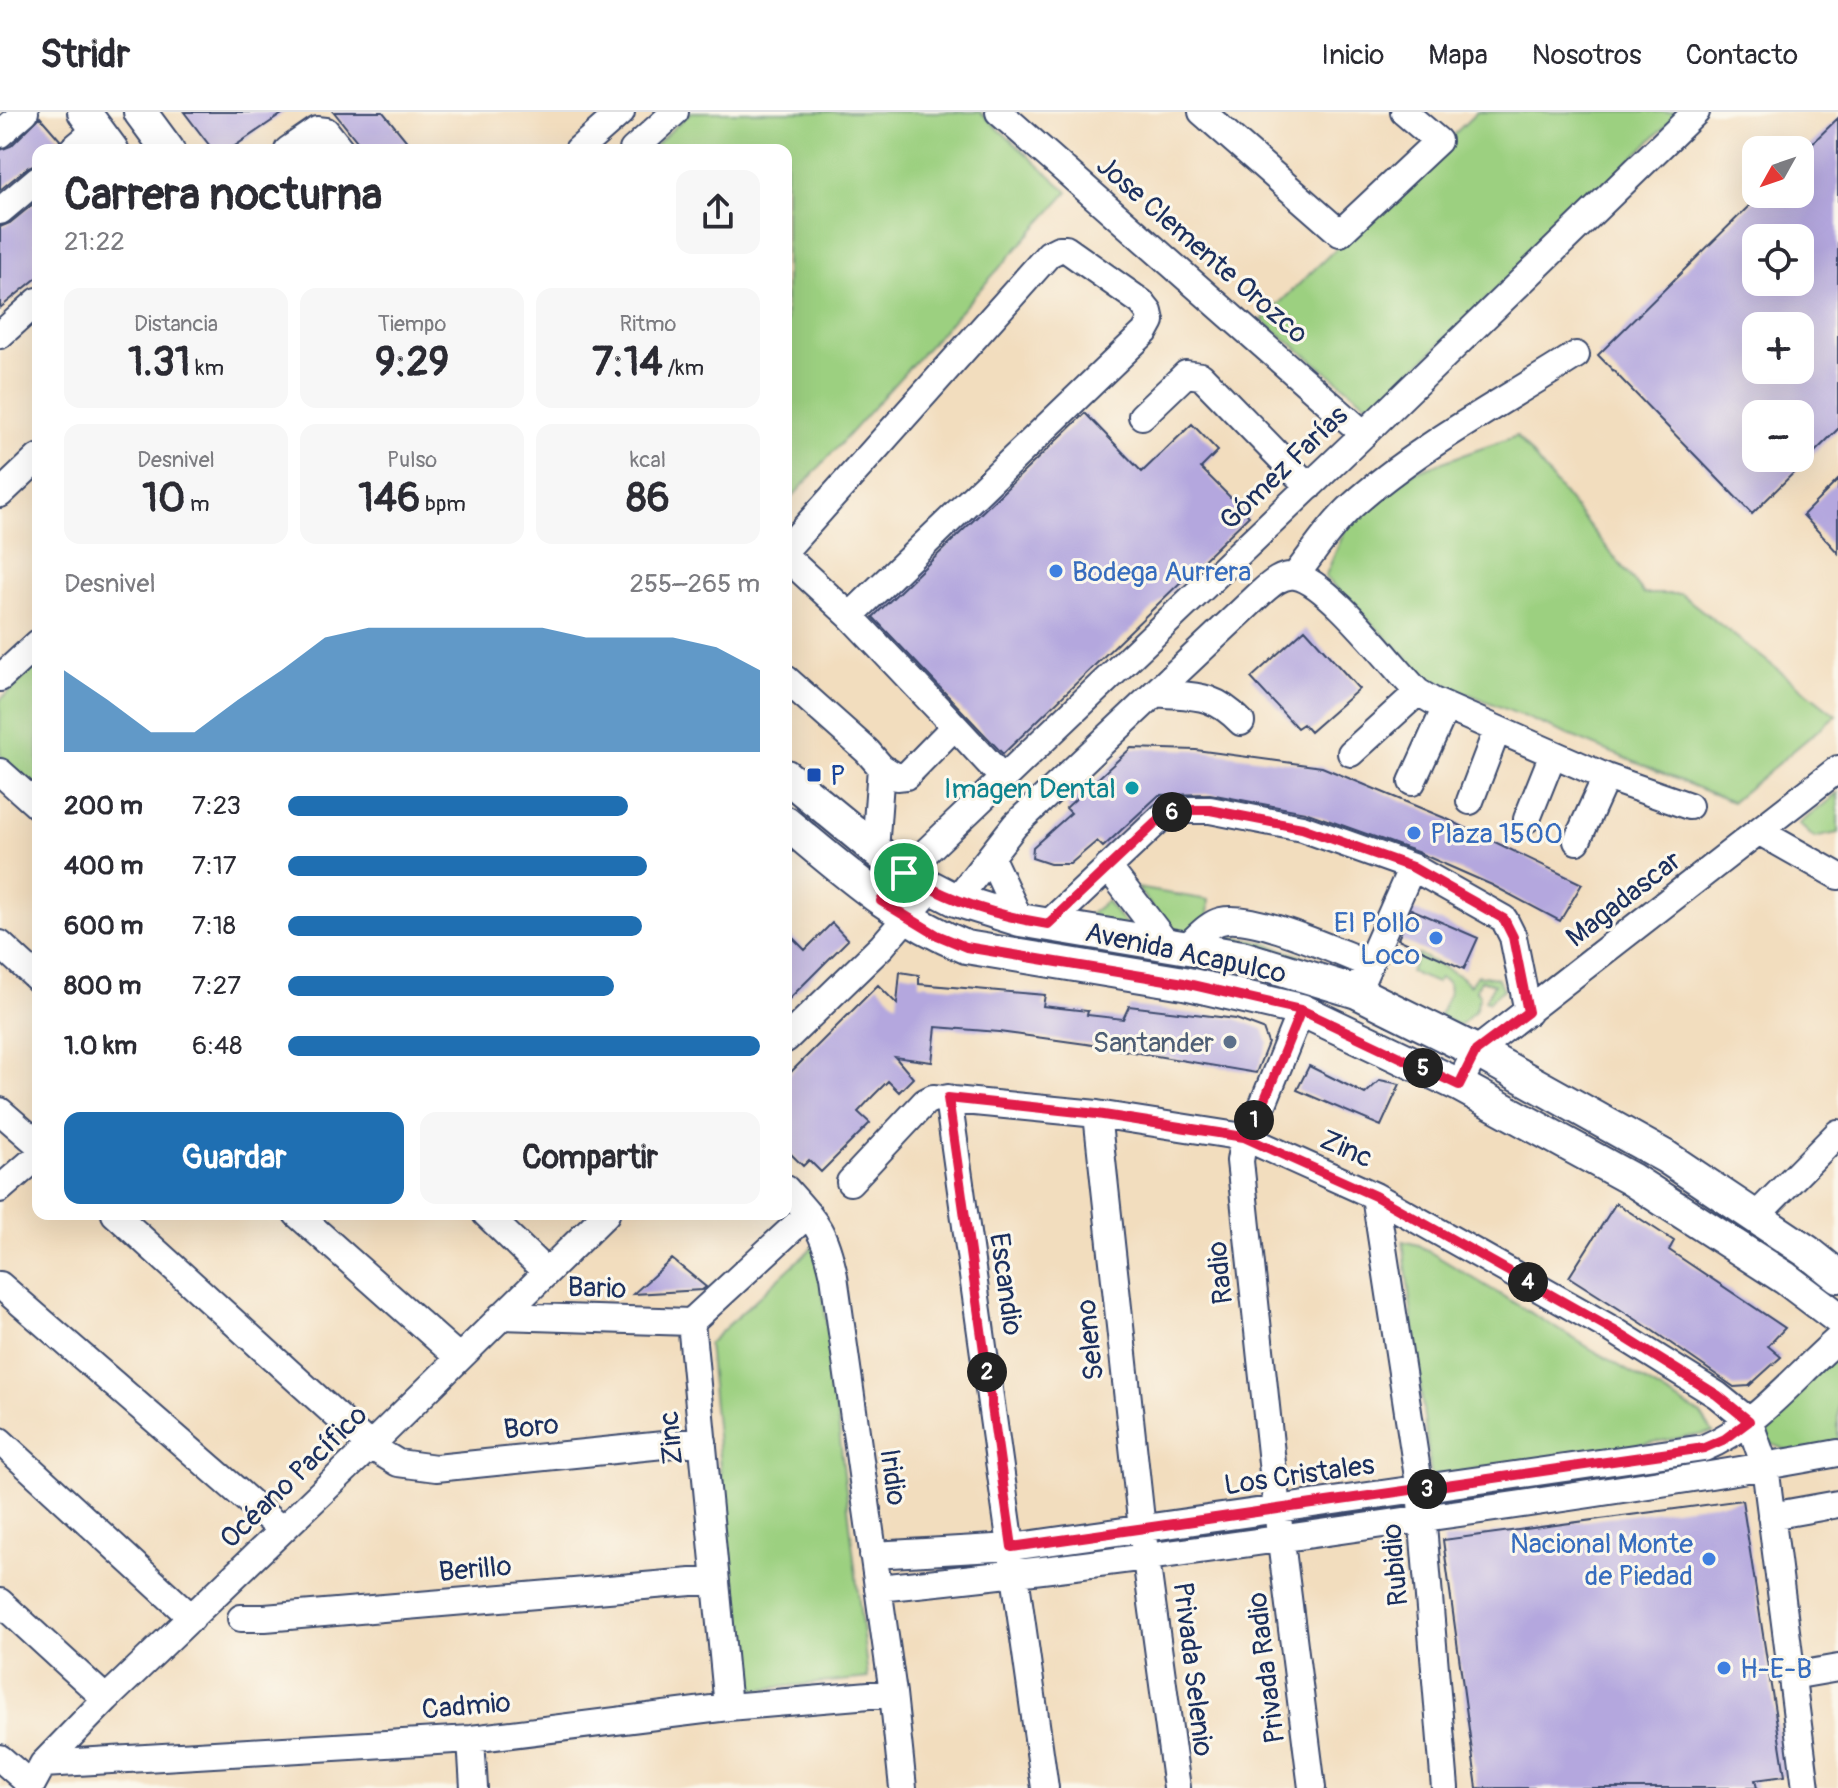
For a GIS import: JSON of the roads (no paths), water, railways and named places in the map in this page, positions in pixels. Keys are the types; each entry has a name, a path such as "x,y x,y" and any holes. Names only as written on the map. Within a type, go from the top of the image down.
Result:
{"main road":[{"path":"140,112 164,144"},
{"name":"Avenida Acapulco","path":"792,781 875,851 930,887 1034,922 1363,978 1476,1051 1666,1157 1808,1252 1838,1276"},
{"name":"Avenida Acapulco","path":"792,828 881,901 937,935 966,947 1184,983 1301,1010 1459,1085 1552,1134 1685,1212 1785,1278 1838,1318"}],"street":[{"path":"0,134 25,112"},
{"path":"585,144 621,112"},
{"path":"640,144 675,112"},
{"name":"Jose Clemente Orozco","path":"999,112 1364,434"},
{"path":"1202,112 1340,233 1438,141 1404,112"},
{"name":"Gómez Farías","path":"881,901 930,887 1003,778 1696,112"},
{"path":"80,144 98,130"},
{"path":"297,144 317,130 326,131 336,144"},
{"path":"0,211 32,184"},
{"path":"792,542 1049,254 1066,249 1141,302 1149,312 1151,321 1145,332 850,616"},
{"path":"0,335 32,306"},
{"path":"1295,576 1350,507 1385,478 1453,431 1576,355"},
{"path":"1142,416 1186,374 1201,376 1309,487"},
{"path":"0,494 32,464"},
{"path":"792,563 850,616 1003,778"},
{"path":"792,1033 907,918 930,887 991,858 1015,825 1280,578 1295,576 1314,584 1338,604 1418,692 1606,777 1689,806"},
{"path":"0,678 32,649"},
{"path":"792,684 881,767 897,777 906,776 947,736 951,730 949,720"},
{"path":"1351,753 1418,692"},
{"path":"1155,693 1224,704 1241,722"},
{"path":"1412,782 1446,707"},
{"path":"1470,801 1497,730"},
{"path":"1527,819 1553,754"},
{"path":"875,851 881,767"},
{"name":"Magadascar","path":"1459,1085 1476,1051 1838,769"},
{"path":"0,772 32,801"},
{"path":"1577,841 1606,777"},
{"path":"991,858 1034,922 1108,867 1164,815 1180,810 1210,810 1302,828 1412,867 1504,919 1513,937 1528,1012"},
{"path":"1760,832 1834,870"},
{"path":"1108,867 1176,945"},
{"path":"1363,978 1412,867"},
{"path":"0,944 32,973"},
{"name":"Radio","path":"1281,1540 1240,1161 1244,1137 1261,1109 1301,1010"},
{"path":"850,1182 925,1102 933,1098 948,1098"},
{"name":"Zinc","path":"948,1098 1097,1114 1244,1137 1375,1196 1613,1330 1717,1395 1749,1421"},
{"name":"Escandio","path":"948,1098 1045,1788"},
{"path":"0,1111 32,1139"},
{"name":"Seleno","path":"1097,1114 1147,1558"},
{"path":"1755,1217 1838,1133"},
{"path":"0,1189 32,1161"},
{"name":"Iridio","path":"792,1196 820,1228 827,1243 834,1276 893,1693 903,1788"},
{"name":"Rubidio","path":"1375,1196 1420,1490 1445,1788"},
{"path":"691,1322 808,1214"},
{"name":"Boro","path":"122,1220 370,1446 398,1463 436,1468 703,1441"},
{"path":"304,1220 459,1358"},
{"path":"492,1220 546,1272"},
{"name":"Océano Pacífico","path":"35,1779 106,1699 600,1220"},
{"path":"0,1285 282,1530"},
{"name":"Bario","path":"501,1316 691,1322"},
{"name":"Zinc","path":"691,1322 728,1707"},
{"name":"Los Cristales","path":"873,1555 1012,1547 1704,1448 1725,1439 1749,1421 1838,1339"},
{"path":"1749,1421 1765,1466 1806,1788"},
{"path":"0,1441 192,1618"},
{"path":"878,1588 1016,1574 1281,1540 1838,1453"},
{"path":"1771,1516 1838,1504"},
{"name":"Privada Radio","path":"1281,1540 1312,1788"},
{"name":"Privada Selenio","path":"1147,1558 1177,1788"},
{"name":"Berillo","path":"241,1618 715,1580"},
{"path":"0,1602 106,1699"},
{"path":"1792,1676 1838,1668"},
{"name":"Cadmio","path":"35,1779 471,1739 728,1707 893,1693"},
{"path":"471,1739 474,1788"},
{"path":"0,1758 35,1779"}],"place":[{"name":"Bodega Aurrera","path":"1056,571"},
{"name":"P","path":"814,775"},
{"name":"Imagen Dental","path":"1132,788"},
{"name":"Plaza 1500","path":"1414,833"},
{"name":"El Pollo Loco","path":"1436,938"},
{"name":"Santander","path":"1230,1042"},
{"name":"Nacional Monte de Piedad","path":"1709,1559"},
{"name":"H-E-B","path":"1724,1668"}]}
